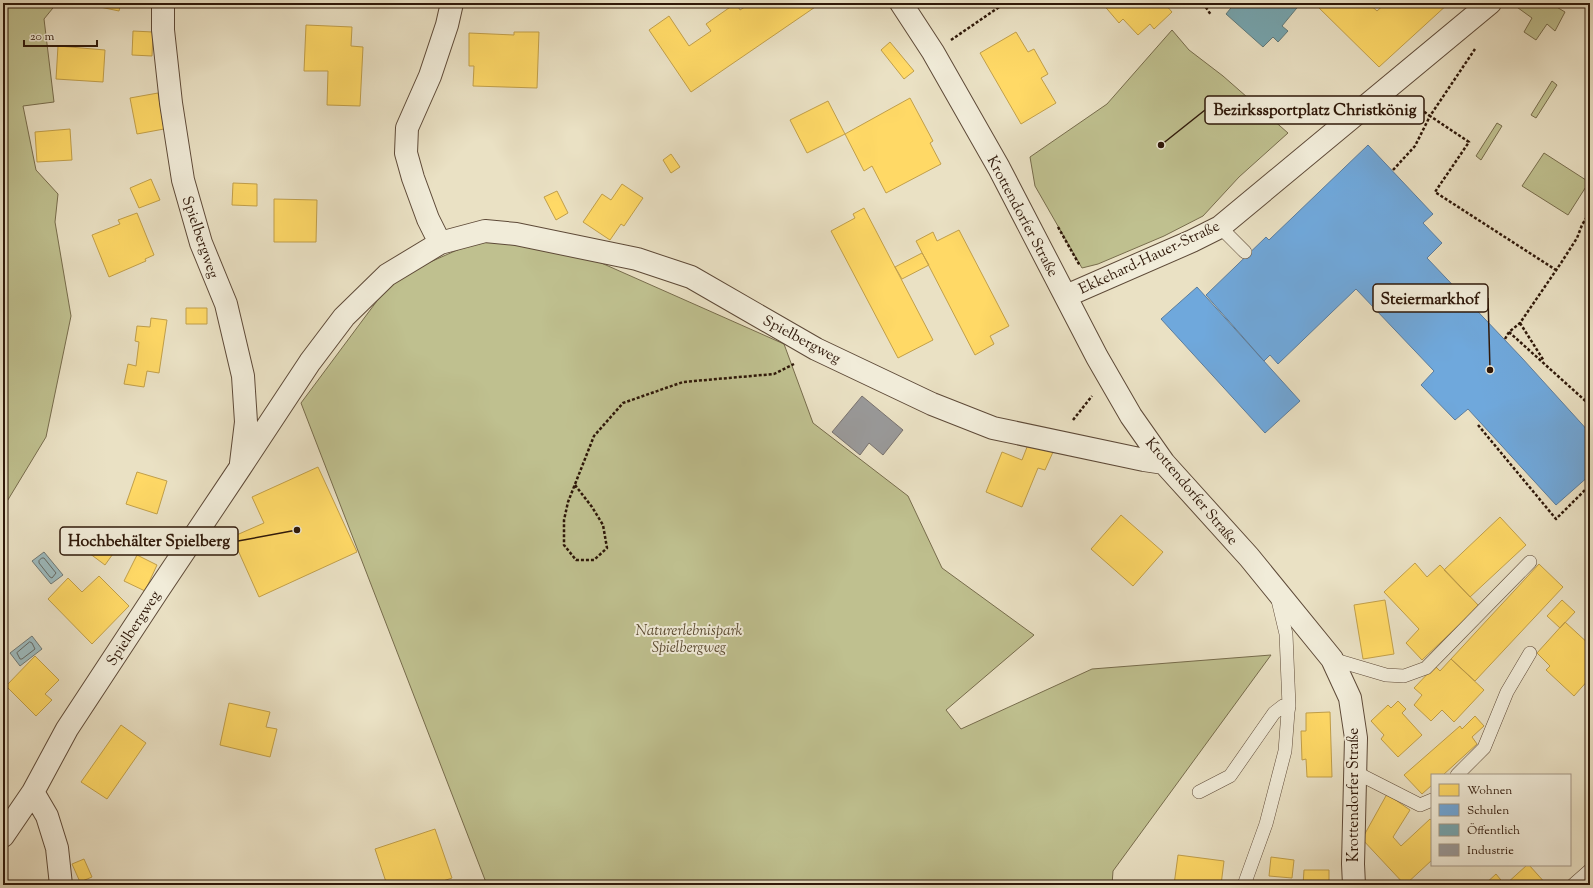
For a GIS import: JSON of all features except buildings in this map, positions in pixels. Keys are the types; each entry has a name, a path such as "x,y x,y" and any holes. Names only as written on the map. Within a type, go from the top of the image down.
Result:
{"street":[{"name":"Spielbergweg","path":"163,3 163,30 171,103 183,180 201,244 226,304 243,376 246,422 240,468"},
{"path":"440,243 428,219 413,178 406,153 407,128 430,76 447,25 452,3"},
{"name":"Krottendorfer Straße","path":"900,3 933,52 999,168 1106,373 1131,416 1164,462 1275,588 1332,659 1350,698 1356,738 1353,864 1354,885"},
{"name":"Ekkehard-Hauer-Straße","path":"1066,296 1192,241 1220,227 1334,130 1389,88 1490,3"},
{"name":"Spielbergweg","path":"3,836 32,792 67,729 310,362 344,317 387,275 440,243 485,231 516,234 637,259 691,277 816,349 932,404 993,428 1144,460 1164,462"},
{"path":"32,792 47,816 57,848 61,885"}],"lane":[{"path":"1220,227 1245,252"},
{"path":"1332,659 1386,675 1404,676 1426,668 1530,562"},
{"path":"1244,885 1266,824 1285,751 1289,706 1286,634 1275,588"},
{"path":"1459,774 1484,748 1507,692 1530,653"},
{"path":"1199,792 1230,776 1274,713 1283,706 1289,706"},
{"path":"1355,772 1420,806 1431,800"},
{"path":"1573,885 1590,870"}],"path":[{"path":"933,52 1005,3"},
{"path":"1203,3 1211,15"},
{"path":"947,34 954,45"},
{"path":"1393,170 1415,146 1430,116 1475,49"},
{"path":"1389,88 1469,142 1435,192 1556,270"},
{"path":"1505,339 1509,332 1520,323 1556,270 1577,238 1582,225 1590,212"},
{"path":"1054,220 1082,268"},
{"path":"1520,323 1546,365"},
{"path":"1509,332 1590,405"},
{"path":"575,485 592,507 603,525 607,548 594,560 576,560 564,545 564,520 568,502 594,436 623,403 683,382 774,374 798,362"},
{"path":"1054,440 1086,406 1106,373"},
{"path":"1478,425 1556,519 1590,485"}],"green space":[{"path":"3,3 57,3 44,19 54,102 23,106 36,170 58,194 55,222 71,316 46,437 3,508"},
{"path":"1516,3 1550,3 1565,12 1555,31 1547,24 1536,40 1524,32 1532,18 1514,5"},
{"path":"1172,30 1189,50 1223,76 1288,133 1239,177 1203,216 1164,236 1098,264 1082,268 1035,186 1030,157 1107,104"},
{"path":"1552,81 1557,85 1536,118 1531,115"},
{"path":"1497,123 1502,126 1481,160 1476,156"},
{"path":"1544,153 1589,182 1568,215 1522,186"},
{"name":"Naturerlebnispark Spielbergweg","path":"507,228 536,234 784,344 813,423 908,496 942,568 1034,635 946,710 961,729 1092,669 1271,655 1113,871 1112,885 487,885 301,403 394,278"}],"water":[{"path":"44,552 63,575 51,584 32,561"},
{"path":"32,636 42,649 20,666 10,653"}],"place":[{"name":"Bezirkssportplatz Christkönig","path":"1161,145"},
{"name":"Steiermarkhof","path":"1490,370"},
{"name":"Hochbehälter Spielberg","path":"297,530"}]}
